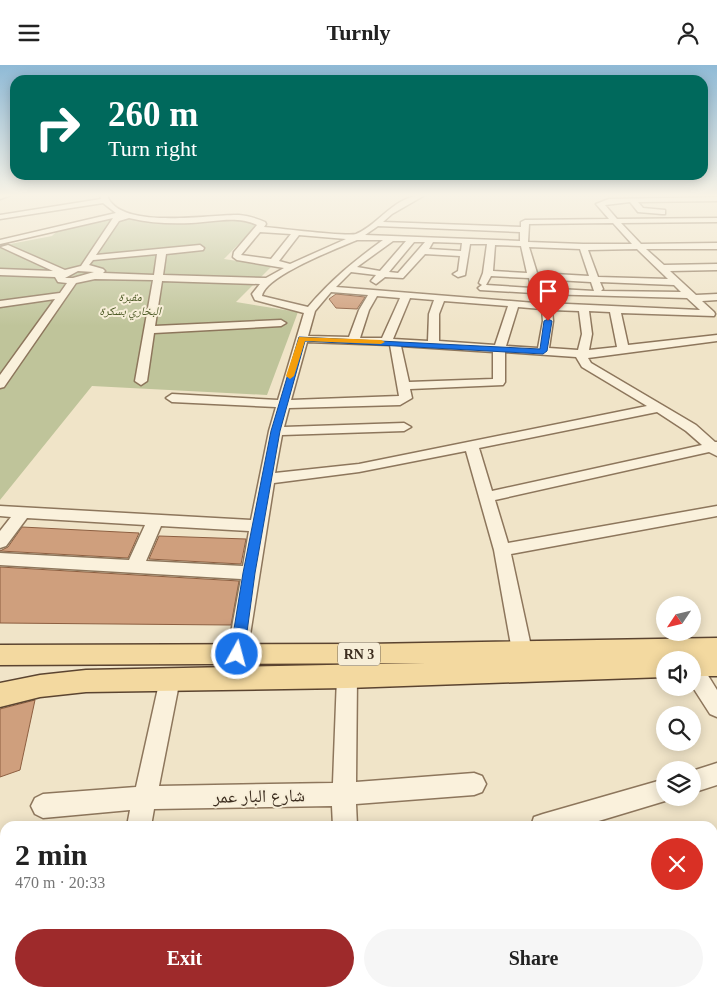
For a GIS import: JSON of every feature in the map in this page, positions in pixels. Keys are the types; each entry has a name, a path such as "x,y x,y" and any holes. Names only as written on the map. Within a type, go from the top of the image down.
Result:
{"main road":[{"name":"RN 3","path":"0,655 366,654 717,649"},
{"path":"701,666 717,665"},
{"name":"RN 3","path":"0,695 40,686 86,681 347,677 656,666"}],"street":[{"path":"2,244 24,238"},
{"path":"82,269 103,238"},
{"path":"250,238 236,255 240,258 273,262 291,267"},
{"path":"273,262 292,238"},
{"path":"310,311 258,298 256,294 269,281 291,267 353,238"},
{"path":"237,654 249,573 276,431 310,311 328,289 349,269 391,238"},
{"path":"402,238 583,247 717,246"},
{"path":"524,238 537,291 548,321 543,351"},
{"path":"635,238 691,297 711,324"},
{"path":"353,341 370,293 382,275 412,239"},
{"path":"349,269 400,276 423,251 430,240"},
{"path":"458,274 462,273 466,241"},
{"path":"479,301 488,273 491,242"},
{"path":"2,244 67,276"},
{"path":"583,247 600,294 611,310 623,350"},
{"path":"89,259 200,248"},
{"path":"423,251 465,254"},
{"path":"141,381 162,252"},
{"path":"707,267 717,276"},
{"path":"593,275 717,267"},
{"path":"67,276 82,269 98,269 100,271 95,276"},
{"path":"0,272 67,276 269,281"},
{"path":"488,273 593,275 676,282"},
{"path":"0,385 63,295 67,276"},
{"path":"483,288 717,297"},
{"path":"328,289 440,299 611,310 711,324"},
{"path":"0,304 63,295"},
{"path":"172,398 283,404 400,401 406,397 390,342 406,296"},
{"path":"433,345 434,314 440,299"},
{"path":"403,386 499,382 499,349 514,304"},
{"path":"584,309 587,334 582,358 586,365 691,428 716,448"},
{"path":"149,330 281,323"},
{"path":"302,339 390,342 583,354 623,350 711,324"},
{"path":"266,479 359,468 659,408"},
{"path":"276,431 404,427"},
{"path":"470,445 502,550 522,651"},
{"path":"486,497 716,448"},
{"path":"0,511 258,526"},
{"path":"502,550 717,511"},
{"path":"0,542 22,512"},
{"path":"134,566 156,519"},
{"path":"0,559 249,573"},
{"path":"345,821 347,677"},
{"path":"140,821 143,798 170,679"},
{"path":"701,681 717,708"},
{"path":"701,779 717,774"},
{"name":"شارع البار عمر","path":"43,806 143,798 344,794 474,784"},
{"path":"561,821 656,793"}],"green space":[{"name":"مقبرة البخاري بسكرة","path":"39,238 244,238 224,259 272,266 236,302 298,312 267,395 92,386 0,500 0,246"}],"building":[{"path":"336,294 365,297 357,309 336,308 329,299"},
{"path":"22,527 139,533 128,558 0,551 8,547"},
{"path":"159,536 246,539 241,564 149,559"},
{"path":"0,567 239,581 231,625 0,623"},
{"path":"35,700 20,770 0,777 0,709"}],"slow traffic":[{"path":"290,376 302,339 381,342"}],"route":[{"path":"237,654 266,479 276,431 293,365 302,339 395,342 543,351 548,321"}]}
